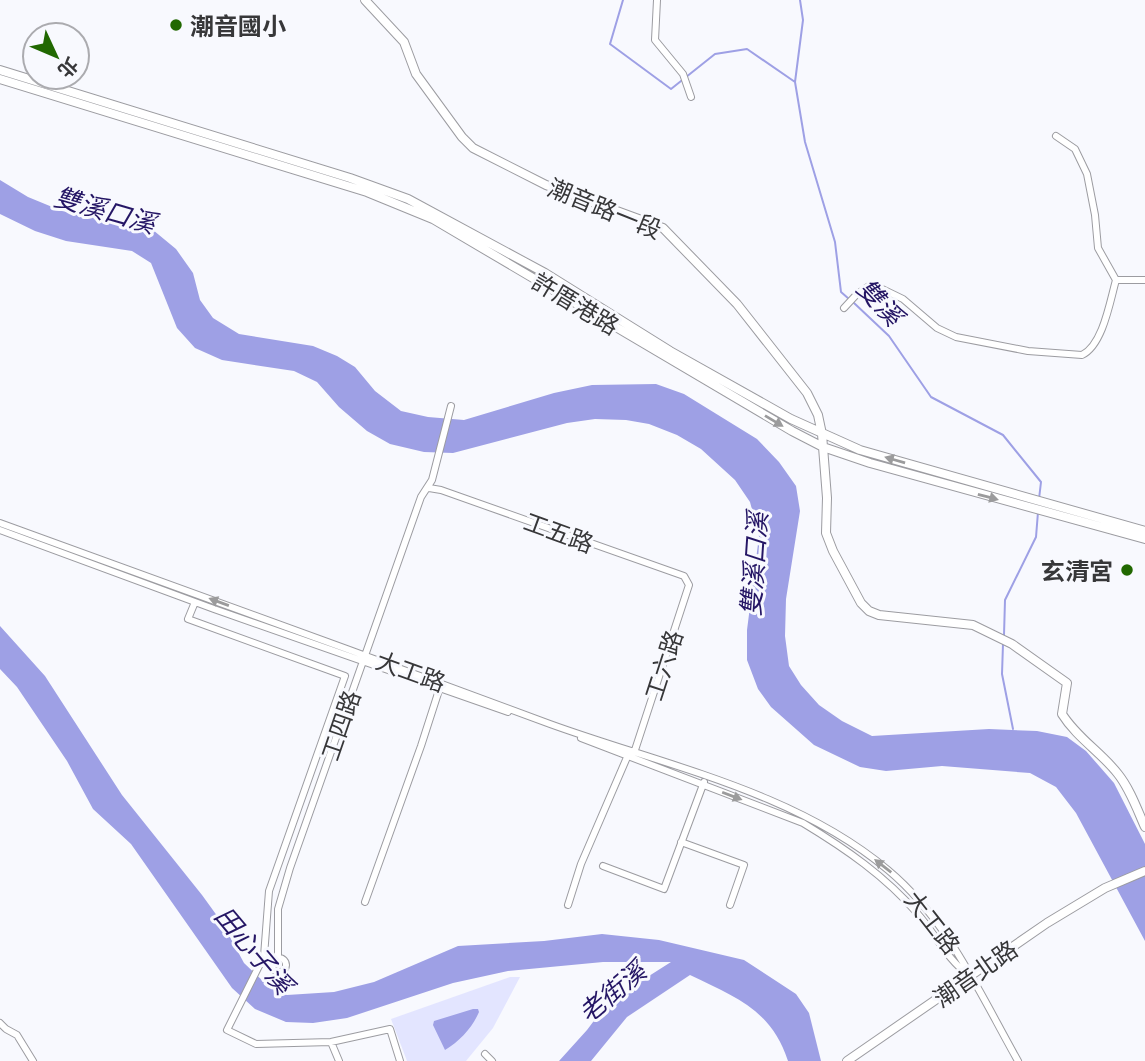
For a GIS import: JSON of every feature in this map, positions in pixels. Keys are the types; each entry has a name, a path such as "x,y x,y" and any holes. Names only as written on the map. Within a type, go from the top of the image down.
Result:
{"street":[{"name":"潮音路一段","path":"365,0 404,42 416,74 473,148 546,185 663,228 674,237 737,304 807,393 818,415 823,440 827,498 826,533 860,603 879,615 973,625 1012,644 1067,683 1062,714 1078,736 1117,773 1145,827"},
{"path":"657,0 654,40 683,74 691,97"},
{"name":"許厝港路","path":"0,70 188,131"},
{"name":"許厝港路","path":"0,79 350,178 408,199 792,431 1031,499 1040,508 1145,531"},
{"path":"849,303 872,284 903,299 937,328 956,337 1028,351 1083,355 1090,352 1098,338 1116,280 1098,248 1087,174 1074,149 1056,136"},
{"name":"許厝港路","path":"449,225 545,273 823,440 870,463 1145,539"},
{"path":"1116,280 1145,280"},
{"name":"工四路","path":"278,957 276,940 281,896 421,497 429,488 451,409"},
{"name":"工五路","path":"429,488 441,489 684,576 688,580"},
{"name":"大工路","path":"0,523 440,685 706,777 785,808 825,827 887,869 933,917 965,963 970,976"},
{"name":"大工路","path":"0,530 214,609 364,657"},
{"name":"工六路","path":"568,905 582,864 631,752 690,585 688,580"},
{"path":"195,602 188,619 345,676 269,891 264,956 227,1030 256,1044 331,1042 390,1029 400,1061"},
{"path":"207,626 214,609"},
{"path":"365,902 440,685"},
{"name":"大工路","path":"631,752 703,785 803,823 850,853 894,888 958,968 970,976"},
{"path":"603,866 664,889 706,777"},
{"path":"681,842 744,865 730,905"},
{"name":"潮音北路","path":"847,1061 1047,923 1105,888 1145,871"},
{"path":"970,976 1018,1061"},
{"path":"0,1023 17,1035 33,1061"},
{"path":"331,1042 339,1061"},
{"path":"485,1054 492,1061"}],"shaded area":[{"path":"510,977 520,977 493,1028 466,1061 407,1061 391,1019"}],"water":[{"name":"雙溪口溪","path":"0,180 28,197 62,211 126,220 153,230 176,249 193,273 200,300 213,318 239,334 313,346 337,356 355,367 375,391 401,411 428,417 464,420 554,393 592,385 656,384 684,394 757,439 779,462 796,486 800,511 786,599 785,636 789,666 801,685 819,705 842,721 872,736 989,729 1037,731 1067,737 1086,751 1114,783 1145,844 1145,941 1076,813 1056,787 1030,773 942,766 886,771 860,767 814,745 771,707 758,689 747,660 747,630 759,536 750,502 735,480 701,449 677,435 649,424 595,419 567,423 453,453 424,452 390,444 367,431 339,407 317,382 294,371 222,360 195,348 177,328 151,263 132,251 66,241 35,231 0,214"},
{"path":"0,626 45,676 122,795 202,895 223,924 244,963 268,986 287,995 334,992 374,982 458,946 544,941 602,934 659,940 744,960 796,994 809,1013 821,1061 788,1061 772,1029 750,1007 690,975 627,1017 591,1061 559,1061 608,1002 671,962 603,962 508,971 453,983 347,1018 313,1023 286,1022 255,1009 232,988 131,844 93,809 67,761 17,687 0,669"},
{"path":"478,1009 479,1012 473,1023 461,1038 445,1050 433,1025 434,1021"}],"waterway":[{"name":"雙溪","path":"623,0 610,44 671,89 715,54 747,49 795,82 805,142 835,242 841,292 849,299"},
{"path":"795,82 803,20 800,0"},
{"name":"雙溪","path":"854,303 889,336 931,397 1003,435 1041,482 1039,499"},
{"name":"雙溪","path":"1004,635 1005,600 1036,537 1038,512"},
{"name":"雙溪","path":"1003,644 1002,674 1013,729"}],"place":[{"name":"潮音國小","path":"176,25"},
{"name":"玄清宮","path":"1127,570"}],"water label":[{"name":"田心子溪","path":"254,950"},
{"name":"老街溪","path":"612,992"}]}
